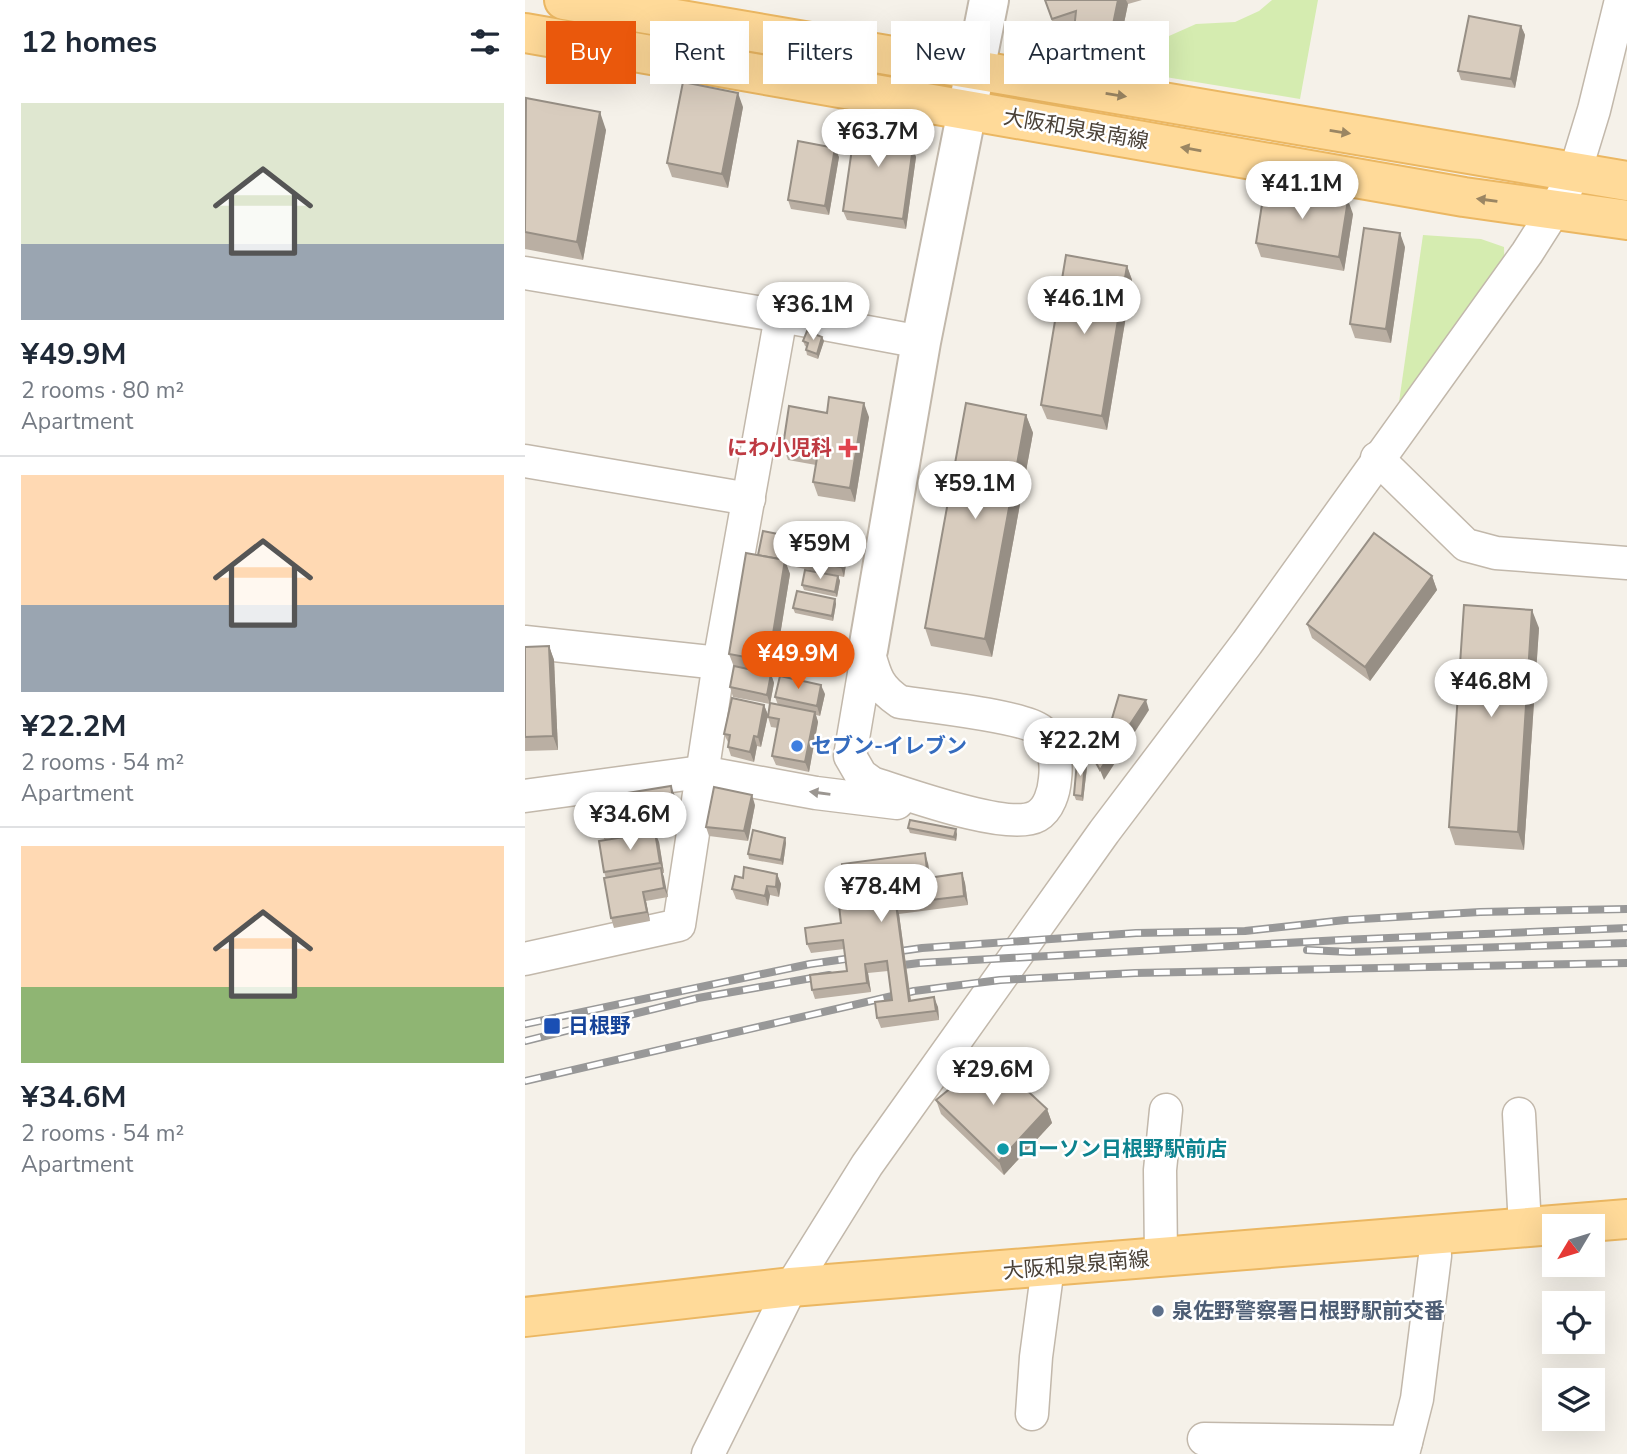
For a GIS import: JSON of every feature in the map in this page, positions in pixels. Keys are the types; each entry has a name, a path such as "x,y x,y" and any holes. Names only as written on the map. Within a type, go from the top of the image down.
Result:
{"main road":[{"name":"大阪和泉泉南線","path":"578,1 891,56"},
{"name":"大阪和泉泉南線","path":"525,33 1450,194 1627,220"},
{"name":"大阪和泉泉南線","path":"990,73 1627,181"},
{"name":"大阪和泉泉南線","path":"525,1317 791,1287 1627,1219"}],"street":[{"path":"985,21 989,0"},
{"path":"708,1454 791,1287 874,1154 1089,853 1232,664 1377,458 1527,253 1555,209 1575,172 1594,110 1621,0"},
{"path":"973,84 921,342 850,756 861,775 872,783 985,816"},
{"path":"525,274 921,342"},
{"path":"525,958 679,925 719,663 781,316"},
{"path":"1377,458 1466,545 1496,553 1627,563"},
{"path":"525,461 749,499"},
{"path":"525,642 719,663"},
{"path":"525,796 701,772 816,793 1016,821 1038,816 1054,794 1056,767 1051,745 1041,730 1014,720 900,702 886,693 877,680 868,650"},
{"path":"861,775 865,744 872,721 884,708 900,702"},
{"path":"1161,1258 1160,1170 1166,1110"},
{"path":"1519,1114 1525,1227"},
{"path":"1204,1439 1405,1448 1417,1399 1435,1256 1434,1235"},
{"path":"1032,1414 1048,1267"}],"green space":[{"path":"1272,0 1318,0 1300,99 1169,78 1169,36 1196,24 1235,22 1259,11"},
{"path":"1423,235 1481,239 1504,247 1505,274 1397,416"}],"building":[{"path":"1045,0 1118,0 1114,21 1075,21 1076,11 1052,19"},
{"path":"1469,16 1521,26 1511,79 1458,71"},
{"path":"683,84 738,93 722,174 667,163"},
{"path":"526,98 600,112 577,242 525,232"},
{"path":"857,114 883,117 882,126 900,128 913,147 903,219 843,211"},
{"path":"798,141 835,148 825,206 788,200"},
{"path":"1265,185 1348,200 1339,257 1256,243"},
{"path":"1364,228 1400,233 1386,329 1350,324"},
{"path":"1066,255 1127,266 1102,416 1041,405"},
{"path":"807,331 822,337 817,354 806,350 808,343 803,341"},
{"path":"829,397 864,403 850,488 813,482 818,452 783,446 789,406 827,413"},
{"path":"966,403 1026,415 985,639 925,628"},
{"path":"806,527 831,531 828,545 804,541"},
{"path":"763,531 793,537 787,557 789,561 758,555"},
{"path":"1374,533 1432,576 1365,667 1307,624"},
{"path":"791,538 844,548 841,567 787,557"},
{"path":"746,553 785,560 771,646 765,645 762,660 729,654"},
{"path":"805,570 838,576 835,592 802,585"},
{"path":"797,591 835,599 832,616 793,608"},
{"path":"1464,605 1532,610 1518,832 1449,827"},
{"path":"549,646 553,736 525,737 525,647"},
{"path":"734,666 771,674 767,695 730,687"},
{"path":"780,676 821,685 817,706 775,697"},
{"path":"1119,695 1146,700 1100,770 1095,761 1102,730 1108,732"},
{"path":"732,698 764,705 758,737 754,736 750,752 728,747 730,735 724,734"},
{"path":"770,703 815,712 805,762 772,756 779,719 768,717"},
{"path":"1077,761 1085,762 1082,796 1074,795"},
{"path":"671,786 676,818 601,829 596,798"},
{"path":"714,787 752,795 744,831 706,827"},
{"path":"910,820 956,829 954,837 908,828"},
{"path":"753,830 785,838 781,860 748,854"},
{"path":"655,832 660,863 604,872 599,841"},
{"path":"925,853 928,878 962,873 964,896 896,904 909,1001 934,997 936,1011 877,1018 875,1002 892,1000 887,961 865,964 867,983 812,990 810,975 847,971 843,940 807,944 805,928 841,923 838,897 846,897 842,864"},
{"path":"744,867 777,874 776,887 767,886 765,896 732,889 735,876 743,878"},
{"path":"661,868 664,888 643,892 647,912 611,918 604,878"},
{"name":"ローソン日根野駅前店","path":"990,1056 1047,1109 999,1161 936,1100"}],"railway":[{"path":"525,1024 810,964 922,948 1136,933 1245,931 1345,920 1480,912 1627,909"},
{"path":"888,967 919,963 1341,940 1627,928"},
{"path":"1307,950 1350,952 1627,943"},
{"path":"525,1081 914,991 1000,980 1135,973 1627,963"},
{"path":"525,1041 698,998 829,975"}],"place":[{"name":"にわ小児科","path":"848,448"},
{"name":"セブン-イレブン","path":"797,746"},
{"name":"日根野","path":"552,1026"},
{"name":"ローソン日根野駅前店","path":"1003,1149"},
{"name":"泉佐野警察署日根野駅前交番","path":"1158,1311"}]}
